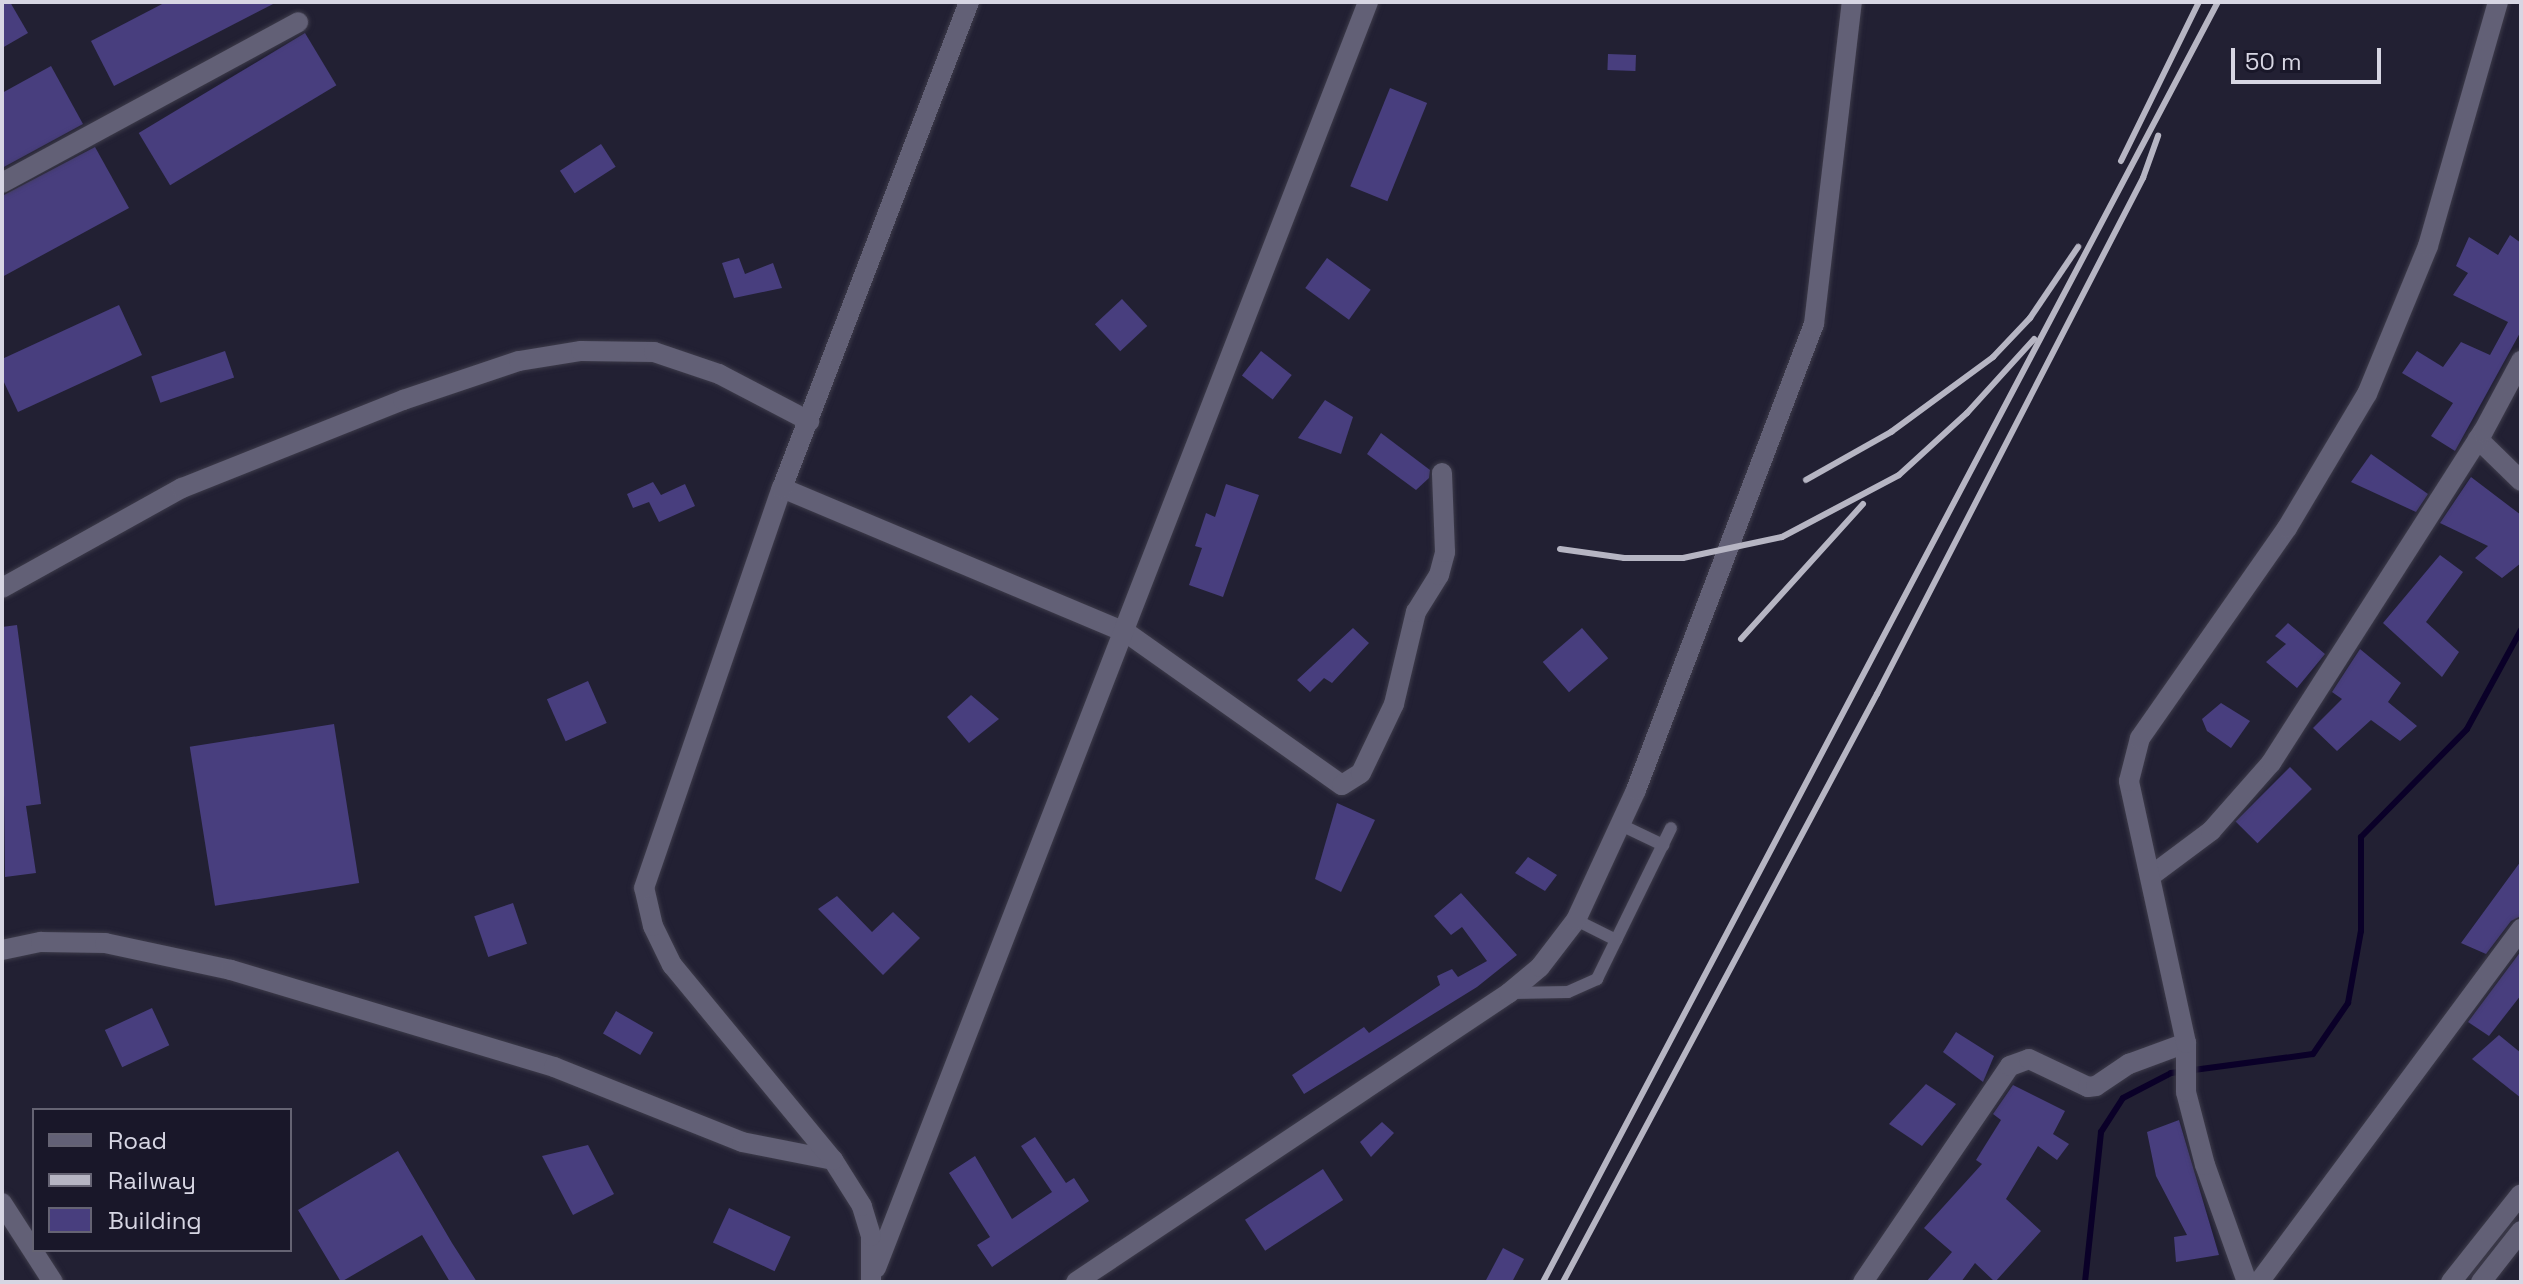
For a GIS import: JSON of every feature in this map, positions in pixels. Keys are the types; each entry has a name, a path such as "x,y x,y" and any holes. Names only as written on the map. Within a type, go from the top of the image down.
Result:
{"street":[{"path":"873,1277 862,1206 833,1160 672,965 653,926 644,888 782,488 969,2"},
{"path":"873,1277 1127,633 1368,2"},
{"path":"1076,1282 1509,993 1540,967 1576,920 1621,825 1814,324 1852,2"},
{"path":"2247,1282 2205,1165 2186,1092 2186,1049 2152,875 2129,781 2140,738 2287,528 2367,394 2428,246 2498,2"},
{"path":"2,183 298,22"},
{"path":"2,588 182,488 403,400 519,361 581,351 654,352 719,374 809,421"},
{"path":"2152,875 2211,831 2271,763 2478,439 2521,361"},
{"path":"2478,439 2521,481"},
{"path":"782,488 1127,633 1342,785 1355,782 1394,704 1416,612 1442,564 1442,473"},
{"path":"2259,1282 2521,929"},
{"path":"2,950 41,942 105,943 231,970 554,1067 742,1142 833,1160"},
{"path":"1863,1282 2010,1066 2029,1059 2088,1087 2096,1086 2129,1064 2186,1049"},
{"path":"2451,1282 2521,1194"},
{"path":"2,1203 32,1249"},
{"path":"2481,1282 2521,1231"},
{"path":"34,1252 53,1282"}],"lane":[{"path":"1621,825 1663,845"},
{"path":"1509,993 1587,988 1616,940 1671,828"},
{"path":"1576,920 1616,940"}],"building":[{"path":"2,2 10,2 28,33 2,48"},
{"path":"166,2 277,2 114,86 91,41"},
{"path":"305,33 336,85 170,185 139,133"},
{"path":"1608,54 1636,55 1635,71 1607,70"},
{"path":"51,66 83,124 2,168 2,93"},
{"path":"1390,88 1427,103 1387,201 1350,186"},
{"path":"601,144 616,167 575,193 560,171"},
{"path":"95,147 129,208 2,277 2,196"},
{"path":"2510,235 2521,243 2521,331 2455,451 2431,436 2453,403 2402,373 2417,351 2443,367 2461,342 2490,355 2508,322 2453,295 2468,273 2456,266 2469,237 2498,255"},
{"path":"739,258 745,274 773,263 782,288 734,298 722,263"},
{"path":"1327,258 1371,290 1349,320 1305,288"},
{"path":"1122,299 1147,326 1120,351 1095,324"},
{"path":"119,305 142,355 18,412 2,378 2,359"},
{"path":"225,351 234,377 160,403 151,376"},
{"path":"1261,351 1292,375 1273,399 1242,375"},
{"path":"1325,400 1353,417 1341,454 1298,438"},
{"path":"1381,433 1430,470 1429,478 1416,490 1367,454"},
{"path":"2371,454 2428,494 2416,512 2351,482"},
{"path":"2471,477 2521,515 2521,563 2502,578 2475,558 2488,546 2440,523"},
{"path":"653,482 661,495 685,484 695,506 659,522 649,502 633,508 627,494"},
{"path":"1226,484 1259,495 1223,597 1189,585 1202,548 1195,546 1206,513 1215,517"},
{"path":"2440,555 2463,572 2426,622 2459,652 2442,677 2383,623"},
{"path":"2288,623 2325,654 2297,688 2266,662 2286,644 2275,636"},
{"path":"17,625 41,804 26,806 36,873 5,877 2,627"},
{"path":"1353,628 1369,643 1332,683 1324,678 1310,692 1297,680"},
{"path":"1582,628 1608,658 1569,692 1543,662"},
{"path":"2360,649 2401,683 2388,702 2417,726 2400,741 2371,720 2337,751 2313,728 2342,699 2332,692"},
{"path":"588,681 607,723 566,741 547,699"},
{"path":"971,695 999,719 969,743 947,717"},
{"path":"2221,703 2250,721 2231,748 2207,731 2202,719"},
{"path":"334,724 359,883 215,906 190,747"},
{"path":"2290,767 2312,789 2257,843 2236,821"},
{"path":"1337,803 1375,820 1341,892 1315,879"},
{"path":"1528,857 1557,875 1545,891 1515,873"},
{"path":"2521,861 2521,916 2511,921 2486,954 2461,943"},
{"path":"1461,893 1517,955 1477,987 1304,1094 1292,1075 1364,1027 1369,1033 1440,985 1437,976 1452,969 1458,977 1487,961 1462,927 1451,935 1434,916"},
{"path":"837,896 872,932 893,912 920,938 883,975 818,909"},
{"path":"513,903 527,944 488,957 474,916"},
{"path":"2521,951 2521,995 2489,1036 2468,1022"},
{"path":"152,1008 169,1045 122,1067 105,1030"},
{"path":"616,1011 653,1032 640,1055 603,1034"},
{"path":"1956,1032 1994,1056 1983,1082 1943,1052"},
{"path":"2499,1035 2521,1053 2521,1098 2472,1059"},
{"path":"1926,1084 1956,1104 1922,1146 1889,1124"},
{"path":"2013,1085 2065,1111 2053,1134 2069,1144 2057,1160 2038,1146 2006,1199 2041,1231 1995,1282 1975,1263 1961,1282 1926,1282 1952,1252 1924,1228 1982,1164 1976,1160 2001,1120 1993,1114"},
{"path":"2179,1120 2219,1255 2176,1262 2174,1237 2187,1235 2156,1176 2147,1132"},
{"path":"1382,1122 1394,1133 1371,1157 1360,1142"},
{"path":"1035,1137 1066,1183 1074,1178 1089,1201 992,1267 977,1245 990,1237 949,1173 975,1156 1012,1219 1052,1192 1021,1146"},
{"path":"588,1145 614,1194 573,1215 542,1156"},
{"path":"398,1151 477,1282 450,1282 422,1235 341,1282 298,1210"},
{"path":"1323,1169 1343,1200 1265,1251 1245,1220"},
{"path":"729,1208 791,1237 775,1271 713,1242"},
{"path":"1503,1248 1524,1259 1512,1282 1485,1282"}],"waterway":[{"path":"2085,1282 2101,1132 2123,1098 2171,1073 2313,1054 2348,1003 2361,931 2361,837 2467,729 2521,630"}],"railway":[{"path":"2121,161 2199,2"},
{"path":"1543,1282 2218,2"},
{"path":"1563,1282 1877,694 2143,178 2158,136"},
{"path":"1806,480 1891,432 1993,357 2030,318 2078,247"},
{"path":"1560,549 1624,558 1683,558 1782,537 1899,475 1967,413 2034,339"},
{"path":"1741,639 1863,504"}]}
